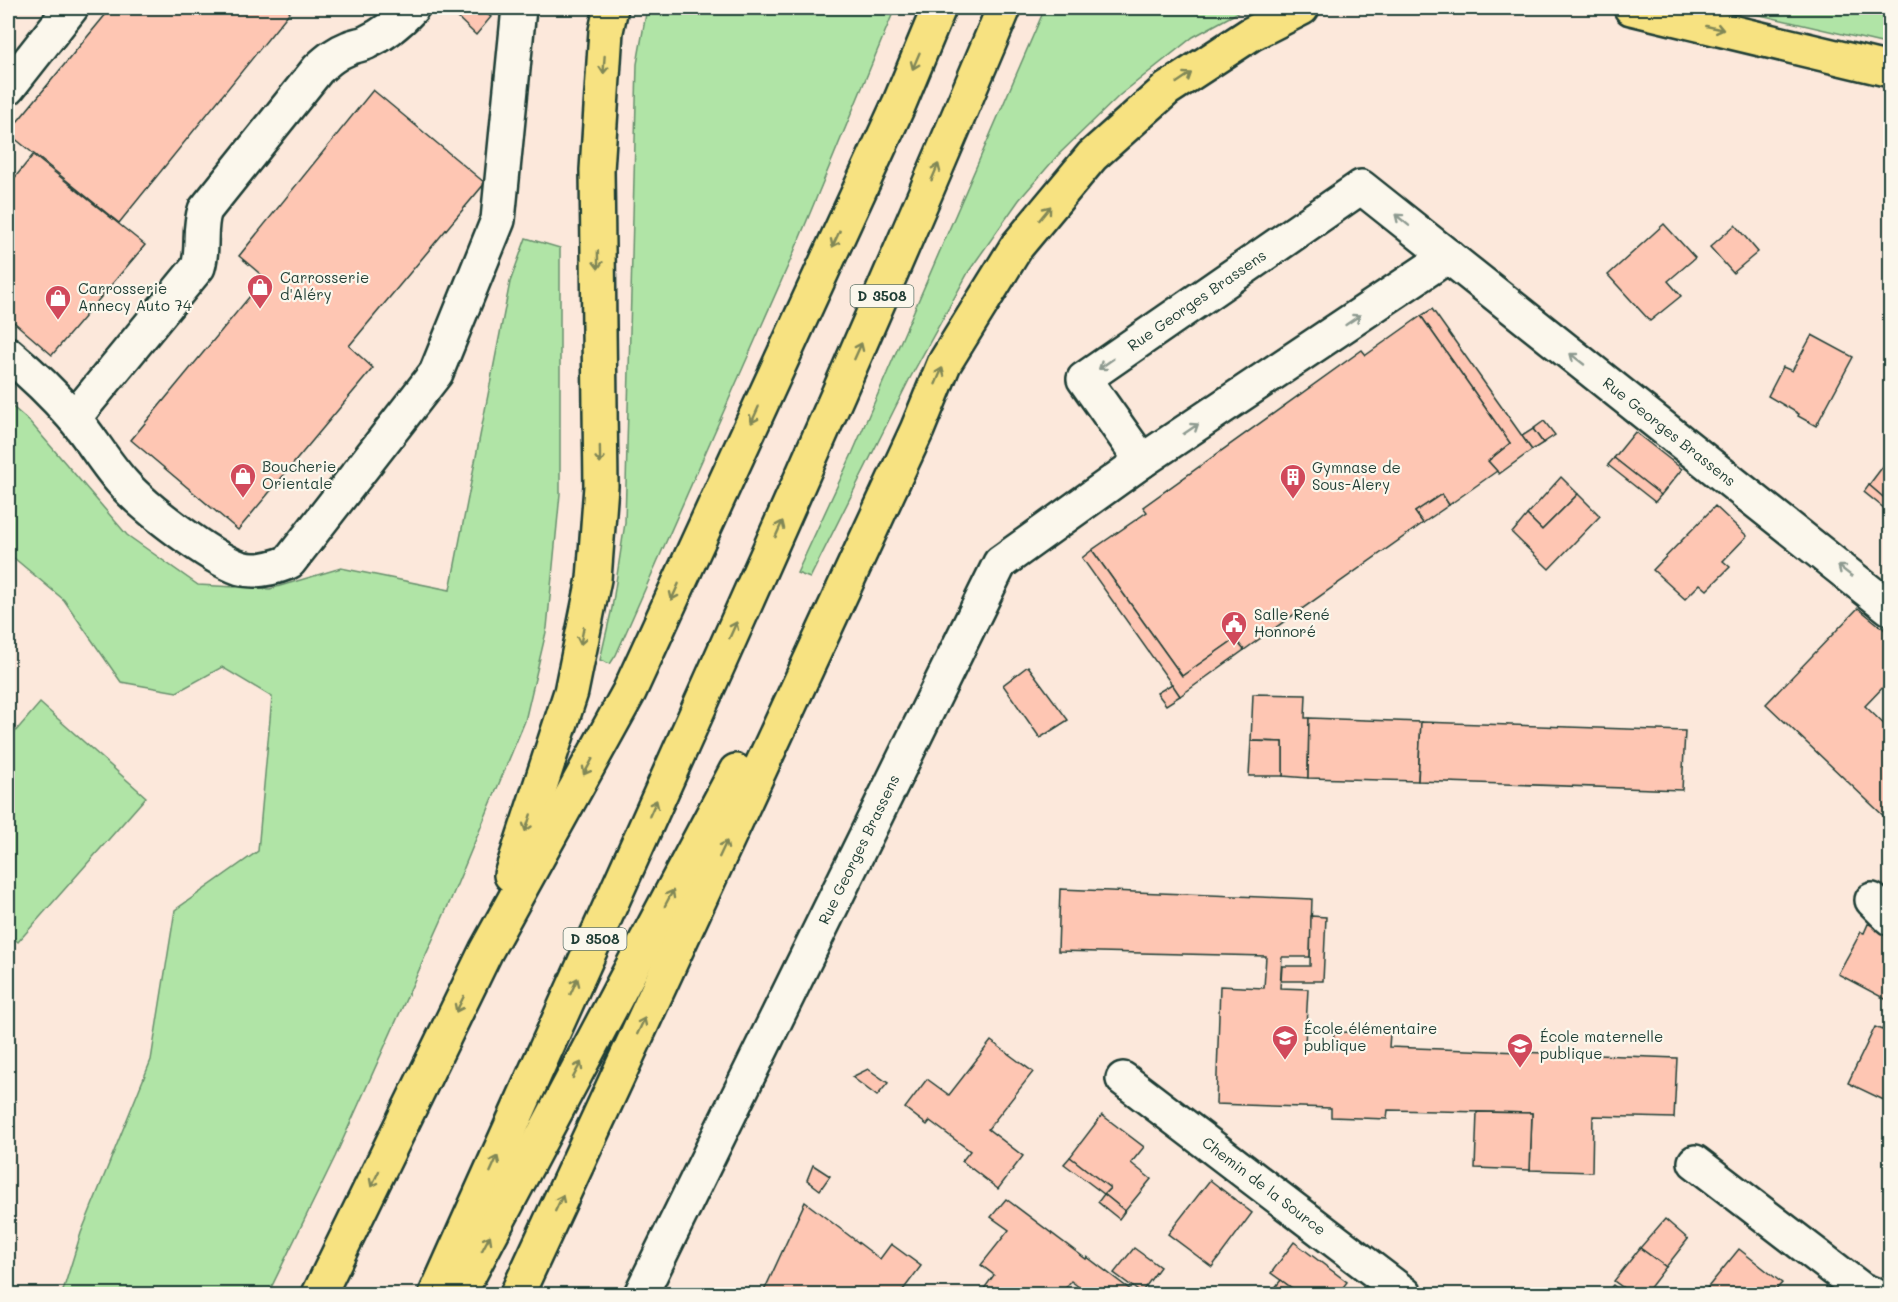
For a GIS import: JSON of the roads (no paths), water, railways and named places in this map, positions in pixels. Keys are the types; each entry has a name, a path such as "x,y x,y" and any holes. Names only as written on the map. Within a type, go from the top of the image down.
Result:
{"highway":[{"path":"486,951 571,693 594,579 601,486 597,170 606,31 611,8"},
{"path":"319,1294 486,951 629,692 899,104 939,8"},
{"name":"D 3508","path":"436,1294 822,433 1004,8"},
{"path":"517,1294 916,430 944,364 1017,246 1092,156 1167,89 1251,33 1302,8"},
{"path":"1644,11 1890,69"},
{"path":"459,1294 916,430"}],"street":[{"path":"8,88 71,8"},
{"path":"74,418 198,267 201,258 201,221 205,210 318,69 333,55 351,46 365,44 398,23 412,8"},
{"path":"8,354 32,373 74,418 123,483 173,527 241,568 258,570 277,567 289,562 436,373 498,220 519,8"},
{"name":"Rue Georges Brassens","path":"1142,461 1084,379 1361,187 1890,608"},
{"name":"Rue Georges Brassens","path":"641,1294 1000,562 1142,461 1448,256"},
{"name":"Chemin de la Source","path":"1123,1079 1405,1294"},
{"path":"1695,1162 1862,1290 1872,1294"}],"place":[{"name":"Carrosserie d'Aléry","path":"260,310"},
{"name":"Carrosserie Annecy Auto 74","path":"58,321"},
{"name":"Boucherie Orientale","path":"243,499"},
{"name":"Gymnase de Sous-Alery","path":"1293,500"},
{"name":"Salle René Honnoré","path":"1234,647"},
{"name":"École élémentaire publique","path":"1285,1061"},
{"name":"École maternelle publique","path":"1520,1069"}]}
